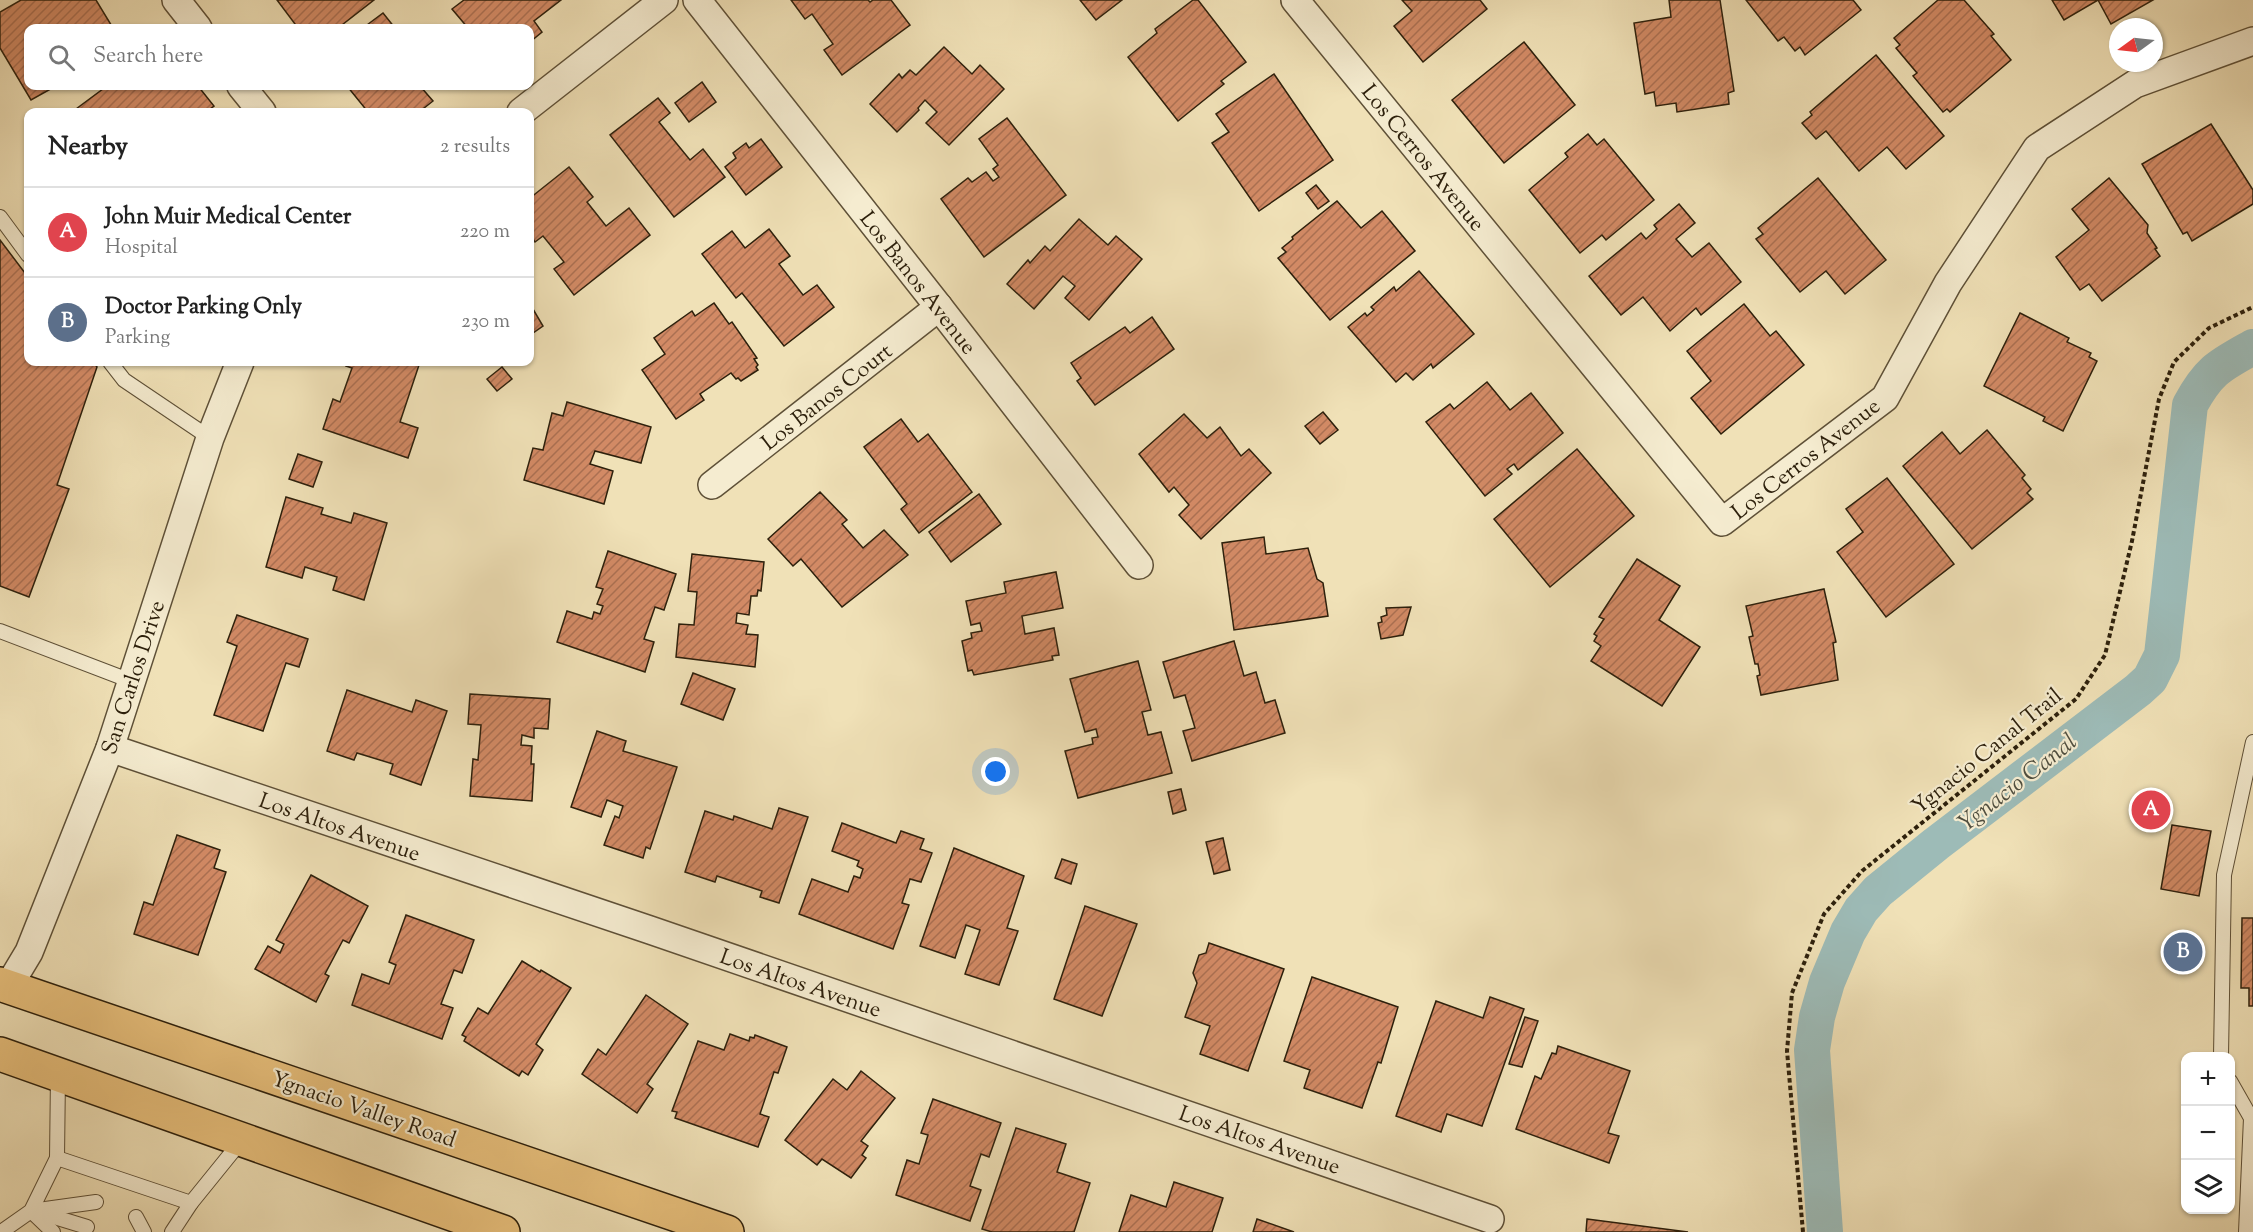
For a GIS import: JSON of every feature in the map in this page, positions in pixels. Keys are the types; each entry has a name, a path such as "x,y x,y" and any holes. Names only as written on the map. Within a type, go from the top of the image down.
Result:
{"highway":[{"name":"Ygnacio Valley Road","path":"4,985 728,1232"},
{"path":"0,1054 503,1232"}],"street":[{"path":"176,0 195,24"},
{"path":"526,108 664,0"},
{"name":"Los Banos Avenue","path":"697,0 1139,566"},
{"name":"Los Cerros Avenue","path":"1295,0 1722,522 1885,398 1948,283 2037,148 2135,84 2253,40"},
{"path":"244,90 259,108"},
{"name":"Los Banos Court","path":"712,485 939,307"},
{"name":"San Carlos Drive","path":"4,985 29,952 110,748 210,438 238,366"},
{"name":"Los Altos Avenue","path":"110,748 650,930 1490,1218"}],"lane":[{"path":"0,217 24,250"},
{"path":"113,366 124,380 210,438"},
{"path":"0,631 131,681"},
{"path":"2221,1052 2224,875 2253,742"},
{"path":"1,1232 31,1210 57,1158 58,1075"},
{"path":"2235,1089 2252,1118 2246,1232"},
{"path":"172,1232 191,1203 242,1140"},
{"path":"57,1158 191,1203"},
{"path":"31,1210 96,1202"},
{"path":"31,1210 87,1227"},
{"path":"31,1210 53,1232"},
{"path":"135,1217 144,1232"}],"path":[{"name":"Ygnacio Canal Trail","path":"1803,1232 1787,1051 1792,993 1824,915 1862,872 2076,699 2105,655 2132,541 2159,399 2174,362 2209,328 2253,307"}],"building":[{"path":"21,0 96,0 111,24 24,24 24,88 0,48 0,12"},
{"path":"277,0 374,0 343,24 295,24"},
{"path":"464,0 561,0 534,21 542,32 534,39 534,24 465,24 452,9"},
{"path":"791,0 868,0 870,2 891,0 910,25 842,75 824,50 833,44 812,14 805,19"},
{"path":"1080,0 1122,0 1096,20"},
{"path":"1193,0 1198,0 1246,62 1221,81 1224,84 1178,121 1128,57 1157,33 1155,29"},
{"path":"1402,0 1480,0 1487,9 1423,62 1394,26 1412,11"},
{"path":"1669,0 1720,0 1734,91 1728,93 1729,104 1677,112 1676,103 1656,106 1654,92 1645,94 1634,23 1671,17"},
{"path":"1746,0 1853,0 1861,10 1805,55 1800,47 1795,51 1784,37 1778,41"},
{"path":"1938,0 1964,0 1994,34 1991,36 2011,60 1950,112 1947,109 1943,112 1913,76 1917,73 1896,48 1900,45 1894,38"},
{"path":"2052,0 2098,0 2064,20"},
{"path":"2098,0 2153,0 2122,18 2109,18 2109,20"},
{"path":"383,13 392,24 368,24"},
{"path":"1524,42 1575,105 1504,163 1452,100"},
{"path":"944,47 972,74 980,65 1004,89 949,145 926,123 937,112 925,100 918,108 919,110 897,132 870,104 899,74 902,78 910,70 916,75"},
{"path":"1876,55 1944,136 1906,169 1887,147 1859,171 1826,131 1816,139 1802,123 1812,115 1810,112"},
{"path":"1274,74 1333,160 1259,211 1212,143 1229,132 1216,114"},
{"path":"702,82 716,102 689,122 675,103"},
{"path":"25,90 49,90 31,100"},
{"path":"102,90 201,90 214,106 211,108 77,108"},
{"path":"350,90 423,90 433,101 424,108 365,108"},
{"path":"658,98 670,113 659,122 690,160 703,149 725,177 674,217 610,135"},
{"path":"1007,118 1066,195 984,257 941,199 968,178 972,182 986,172 993,181 999,177 993,169 998,165 979,139"},
{"path":"2211,124 2253,190 2253,204 2192,241 2187,232 2183,234 2142,164"},
{"path":"1588,134 1597,145 1604,139 1654,200 1606,240 1602,235 1580,253 1529,190 1568,157 1565,153"},
{"path":"761,139 782,167 746,195 725,167 736,158 733,153 746,143 749,148"},
{"path":"569,167 593,197 587,202 606,226 629,208 650,235 574,295 554,269 564,262 543,236 534,241 534,195"},
{"path":"1818,178 1886,260 1845,294 1826,271 1800,292 1756,239 1763,234 1758,228"},
{"path":"2109,178 2148,225 2147,233 2160,256 2102,301 2089,284 2080,290 2056,257 2089,230 2072,209"},
{"path":"1316,185 1329,201 1318,209 1306,193"},
{"path":"1337,201 1361,228 1382,211 1415,251 1330,320 1278,258 1286,252 1282,248 1293,239 1292,237"},
{"path":"1679,204 1695,223 1676,239 1692,257 1709,243 1741,282 1701,315 1696,308 1670,331 1643,297 1621,315 1589,276 1641,233 1646,239 1657,229 1654,225"},
{"path":"1079,219 1108,245 1116,236 1142,259 1089,320 1065,298 1075,286 1063,276 1034,309 1007,284 1028,260 1030,263 1045,246 1050,251"},
{"path":"769,229 790,256 779,264 803,295 817,285 834,307 784,346 742,293 736,298 702,254 732,231 745,248"},
{"path":"0,240 24,272 24,366 97,367 57,485 69,489 29,597 0,586"},
{"path":"1419,271 1474,334 1433,368 1431,364 1413,380 1406,373 1396,382 1348,327 1365,313 1367,316 1374,310 1371,307 1394,287 1396,291"},
{"path":"714,303 729,324 732,322 757,358 754,359 758,370 741,381 731,373 700,394 704,400 676,419 642,370 665,354 654,338 692,311 695,316"},
{"path":"1744,304 1770,336 1776,331 1804,365 1721,434 1691,398 1711,381 1687,351"},
{"path":"534,311 543,326 534,332"},
{"path":"2020,313 2069,338 2067,342 2091,353 2089,357 2097,361 2063,431 2043,421 2045,417 1984,386"},
{"path":"1152,317 1174,349 1095,405 1077,381 1081,378 1071,363 1125,327 1130,333"},
{"path":"346,366 419,366 400,422 418,428 408,458 323,429 333,399 340,402 352,368"},
{"path":"502,367 512,379 497,391 487,379"},
{"path":"1487,382 1510,410 1531,393 1563,433 1518,470 1514,464 1507,469 1512,474 1485,496 1426,422 1450,404 1454,409"},
{"path":"567,402 651,427 641,463 595,451 590,464 613,471 604,504 524,480 533,448 543,450 552,413 563,416"},
{"path":"1323,412 1338,430 1320,444 1305,426"},
{"path":"1184,414 1207,438 1220,427 1241,456 1249,449 1271,473 1201,539 1179,515 1189,505 1174,487 1169,492 1139,454"},
{"path":"901,419 918,442 928,434 972,492 919,533 901,509 907,504 864,447"},
{"path":"1987,430 2025,475 2022,478 2031,489 2027,493 2033,499 1972,549 1903,466 1942,432 1960,454"},
{"path":"1577,449 1634,516 1550,587 1494,519"},
{"path":"298,454 322,462 313,487 289,479"},
{"path":"1887,478 1954,564 1886,617 1837,552 1863,532 1846,509"},
{"path":"820,492 847,520 842,524 863,548 884,530 908,555 842,607 801,559 793,566 768,539"},
{"path":"979,494 1001,524 951,562 929,532"},
{"path":"286,497 323,508 321,514 351,523 354,513 387,523 364,600 333,590 337,577 305,567 302,578 266,567"},
{"path":"1264,537 1266,554 1308,548 1317,579 1323,583 1328,616 1234,630 1222,543"},
{"path":"608,551 676,574 664,610 655,607 644,639 654,642 645,672 557,642 567,611 592,619 594,612 600,614 603,606 597,604 603,589 596,587"},
{"path":"692,554 764,562 761,591 758,590 757,596 751,596 749,615 737,613 736,623 748,625 746,634 758,635 755,667 676,657 679,624 694,625 697,592 688,591"},
{"path":"1637,559 1680,586 1659,620 1700,647 1662,706 1591,661 1601,646 1594,641 1597,636 1594,634 1604,619 1599,617"},
{"path":"1056,572 1063,608 1022,616 1025,634 1054,628 1059,655 1052,656 1053,660 974,675 972,670 968,671 962,641 972,638 971,633 982,631 980,623 971,625 966,601 1006,593 1004,582"},
{"path":"1824,589 1836,642 1833,643 1838,680 1761,695 1757,676 1760,675 1749,637 1753,636 1746,606"},
{"path":"1411,607 1403,635 1381,639 1378,623 1382,622 1381,617 1387,615 1386,608"},
{"path":"237,615 308,639 299,667 286,663 263,731 214,715 237,646 227,642"},
{"path":"1234,641 1244,676 1256,672 1265,703 1275,700 1285,733 1192,761 1183,731 1195,728 1185,695 1174,698 1163,662"},
{"path":"1138,661 1151,710 1142,712 1148,735 1161,732 1172,773 1078,798 1065,751 1093,744 1092,738 1098,737 1096,729 1085,732 1070,679"},
{"path":"693,673 735,689 723,720 681,704"},
{"path":"347,690 412,712 416,700 447,711 421,785 390,774 393,764 357,753 354,760 327,751"},
{"path":"470,694 550,699 548,729 534,728 534,738 522,735 521,745 532,746 531,764 534,764 532,801 470,796 473,759 478,760 481,725 468,724"},
{"path":"597,731 626,741 623,751 677,767 650,849 646,847 643,858 604,845 615,816 619,818 623,806 607,800 601,817 571,807"},
{"path":"1181,789 1186,810 1173,814 1168,792"},
{"path":"779,808 808,817 779,903 760,897 762,891 717,876 715,882 685,872 705,811 733,820 734,816 772,829"},
{"path":"842,823 896,843 901,831 924,839 920,849 932,853 921,882 910,879 902,903 909,905 893,949 799,914 812,879 848,892 854,876 860,878 863,869 857,866 859,861 832,851"},
{"path":"2172,825 2211,831 2199,896 2161,889"},
{"path":"177,835 220,850 214,868 226,872 198,955 134,934 144,902 153,905"},
{"path":"1223,838 1230,870 1214,874 1206,842"},
{"path":"954,848 1024,876 1007,928 1018,931 999,985 965,974 980,930 966,925 955,958 920,946"},
{"path":"1062,859 1077,864 1071,884 1055,878"},
{"path":"311,875 368,906 349,943 343,940 325,974 329,976 316,1002 255,969 268,946 280,953 284,944 276,940"},
{"path":"1085,906 1137,924 1102,1016 1054,999"},
{"path":"406,915 474,940 462,973 454,970 441,1004 453,1008 442,1039 352,1005 362,974 389,984 396,965 389,962"},
{"path":"2242,918 2253,918 2253,1006 2249,1006 2249,988 2241,988"},
{"path":"1209,943 1284,969 1248,1071 1200,1054 1210,1026 1185,1017 1197,983 1193,973 1199,955 1206,953"},
{"path":"522,961 571,988 536,1044 543,1050 528,1075 522,1071 519,1076 464,1041 466,1037 462,1035 478,1008 488,1014"},
{"path":"1312,977 1398,1007 1381,1063 1378,1062 1362,1108 1304,1088 1310,1070 1284,1061"},
{"path":"646,995 688,1024 647,1084 653,1089 637,1113 582,1074 598,1049 606,1055"},
{"path":"1490,997 1524,1009 1482,1126 1447,1114 1441,1132 1396,1116 1436,1001 1483,1018"},
{"path":"1525,1017 1538,1021 1522,1067 1509,1064"},
{"path":"730,1034 749,1041 750,1037 754,1038 755,1035 787,1047 778,1073 774,1072 760,1114 769,1117 758,1147 675,1118 677,1112 672,1111 698,1041 724,1050"},
{"path":"1558,1046 1630,1071 1608,1133 1619,1136 1609,1163 1516,1129 1535,1076 1541,1079 1552,1053 1556,1054"},
{"path":"861,1071 895,1098 861,1141 868,1146 862,1155 866,1158 851,1178 822,1159 817,1165 785,1140 833,1079 847,1090"},
{"path":"933,1099 1001,1123 989,1157 981,1154 970,1186 981,1190 970,1221 896,1195 907,1160 919,1164 928,1135 921,1133"},
{"path":"1016,1128 1066,1144 1057,1172 1090,1183 1074,1232 992,1232 982,1229"},
{"path":"1174,1182 1223,1198 1212,1232 1119,1232 1131,1195 1166,1207"},
{"path":"1257,1219 1294,1232 1253,1232"},
{"path":"1587,1219 1688,1232 1586,1232"}],"waterway":[{"name":"Ygnacio Canal","path":"1825,1232 1812,1050 1817,1017 1827,982 1848,932 1861,910 1878,891 2150,679 2162,655 2190,405 2209,376 2231,359 2253,347"}],"place":[{"name":"John Muir Medical Center","path":"2151,810"},
{"name":"Doctor Parking Only","path":"2183,952"}]}
